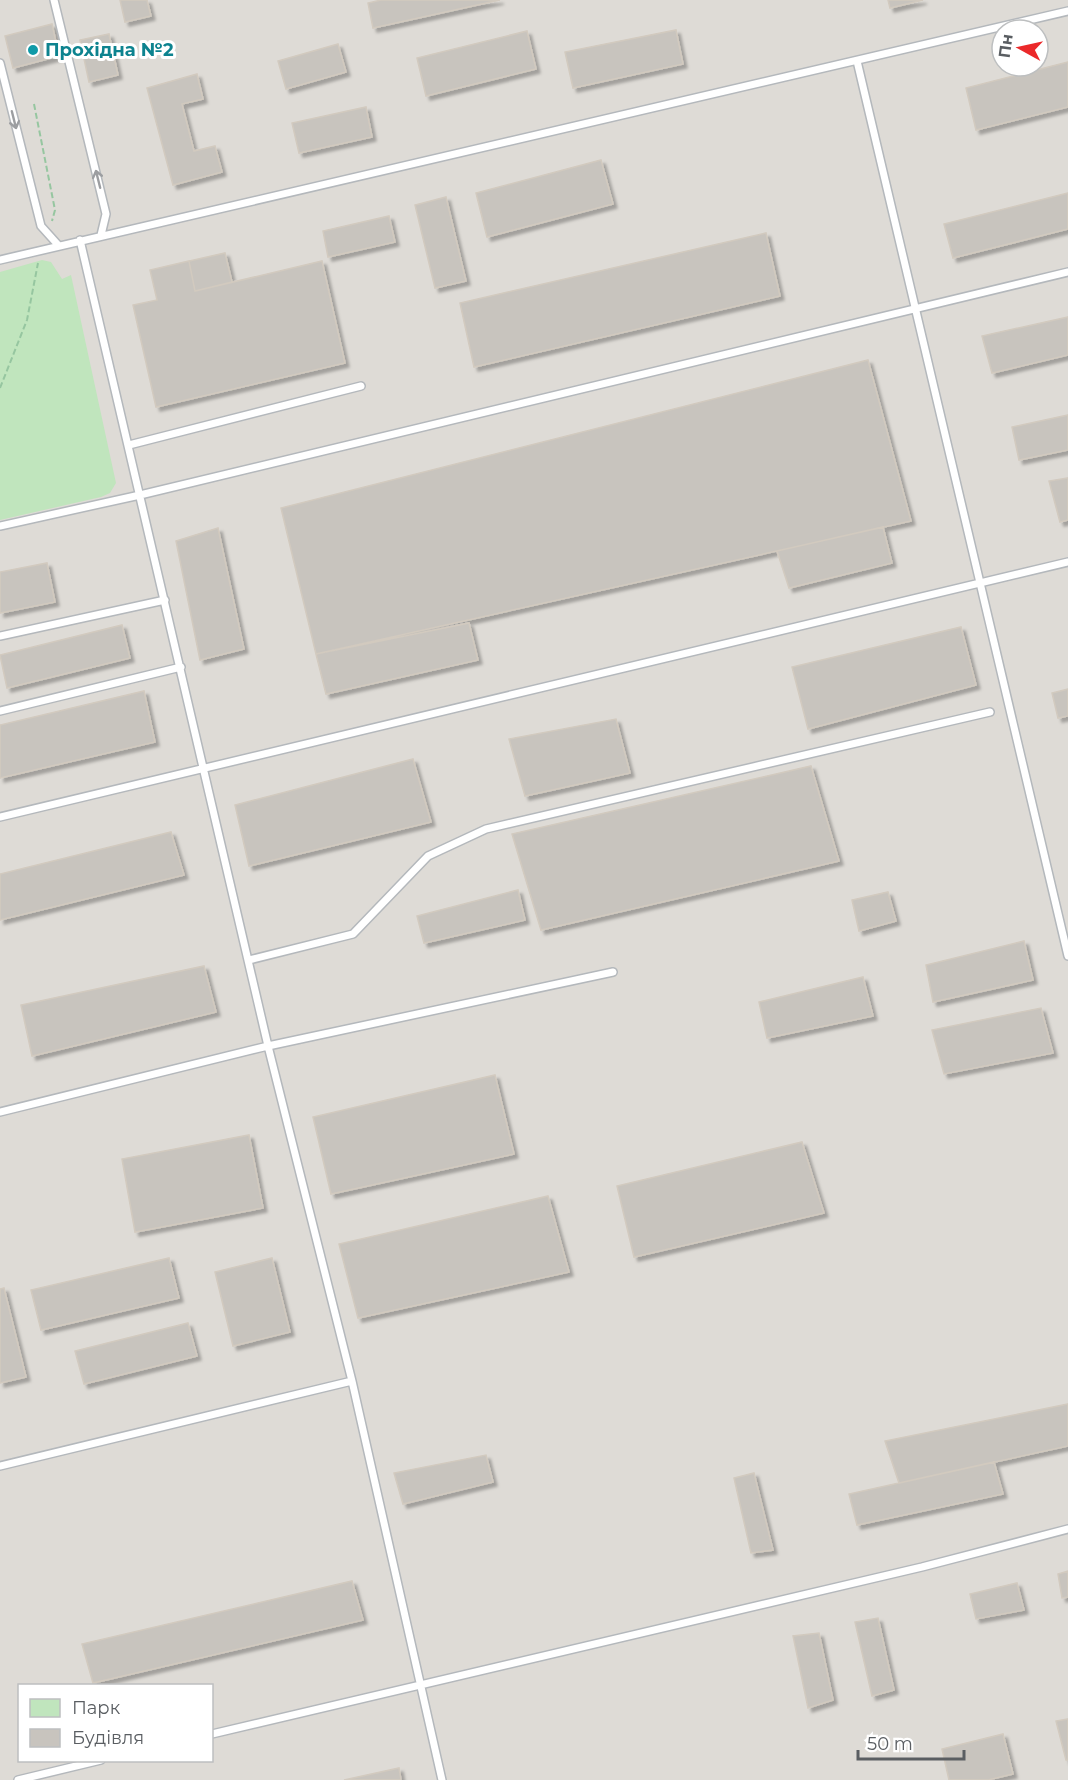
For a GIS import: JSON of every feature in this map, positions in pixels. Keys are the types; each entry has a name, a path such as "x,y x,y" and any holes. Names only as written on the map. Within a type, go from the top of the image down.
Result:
{"lane":[{"path":"54,0 106,214 101,236"},
{"path":"0,260 1068,11"},
{"path":"857,61 1068,956"},
{"path":"0,63 42,226 58,246"},
{"path":"80,240 268,1046 352,1381 442,1780"},
{"path":"0,526 141,495 1068,272"},
{"path":"129,445 361,386"},
{"path":"0,817 1068,562"},
{"path":"0,636 165,600"},
{"path":"0,711 181,667"},
{"path":"249,960 353,934 428,856 486,829 990,712"},
{"path":"0,1112 268,1046 613,972"},
{"path":"0,1466 352,1381"},
{"path":"213,1734 922,1567 1068,1529"},
{"path":"18,1780 97,1762"}],"shaded area":[{"path":"0,0 1068,0 1068,1780 0,1780"}],"green space":[{"path":"42,260 51,262 62,279 71,275 116,483 110,493 101,497 0,520 0,272"}],"building":[{"path":"120,0 147,0 151,16 125,22"},
{"path":"381,0 500,0 373,28 368,3"},
{"path":"888,0 923,0 890,8"},
{"name":"Прохідна №2","path":"52,24 59,56 13,68 5,36"},
{"path":"676,30 683,64 573,88 565,52"},
{"path":"527,31 536,69 426,96 417,58"},
{"path":"109,34 118,75 89,82 80,40"},
{"path":"338,44 346,72 286,89 278,61"},
{"path":"1068,62 1068,107 976,130 966,88 1005,78 1050,78 1050,67"},
{"path":"197,74 203,99 182,104 194,151 215,146 222,172 173,185 147,88"},
{"path":"366,107 372,137 299,153 292,123"},
{"path":"601,160 613,204 487,237 476,193"},
{"path":"1068,193 1068,229 953,258 944,224"},
{"path":"446,197 466,281 435,288 415,205"},
{"path":"389,216 395,242 328,257 323,231"},
{"path":"766,233 780,296 474,367 460,303"},
{"path":"225,253 232,282 195,291 189,261"},
{"path":"189,261 195,291 322,261 345,363 156,407 133,305 157,300 150,270"},
{"path":"1068,317 1068,355 992,373 982,336"},
{"path":"868,360 911,521 316,654 281,508"},
{"path":"1068,415 1068,450 1019,460 1012,427"},
{"path":"1068,478 1068,520 1060,522 1049,481"},
{"path":"883,527 892,563 789,588 777,551"},
{"path":"218,528 244,649 200,660 176,541"},
{"path":"47,563 55,602 0,613 0,572"},
{"path":"469,623 478,660 326,694 316,654"},
{"path":"122,625 130,658 7,688 0,655"},
{"path":"961,627 976,685 808,729 792,667"},
{"path":"1068,689 1068,716 1058,718 1052,693"},
{"path":"144,691 155,742 0,778 0,725"},
{"path":"616,719 630,773 525,796 509,739"},
{"path":"413,759 431,822 249,866 235,805"},
{"path":"811,766 839,861 541,930 512,834"},
{"path":"171,832 184,875 0,920 0,874"},
{"path":"518,890 525,920 424,943 417,916"},
{"path":"888,892 896,921 859,931 852,900"},
{"path":"1024,941 1033,980 933,1002 926,965"},
{"path":"204,966 216,1012 32,1056 21,1005"},
{"path":"863,977 873,1016 767,1038 759,1002"},
{"path":"1041,1008 1053,1053 944,1074 932,1030"},
{"path":"495,1075 514,1154 331,1194 313,1117"},
{"path":"249,1135 263,1208 135,1232 122,1159"},
{"path":"802,1142 824,1213 634,1257 617,1186"},
{"path":"548,1196 569,1272 358,1318 339,1244"},
{"path":"169,1258 179,1298 41,1330 31,1290"},
{"path":"272,1258 290,1332 233,1346 215,1272"},
{"path":"4,1288 26,1377 0,1383 0,1289"},
{"path":"188,1323 197,1356 84,1384 75,1351"},
{"path":"1068,1404 1068,1446 899,1483 885,1441"},
{"path":"486,1455 493,1482 403,1504 394,1473"},
{"path":"994,1462 1003,1494 857,1525 849,1494"},
{"path":"754,1473 773,1550 751,1553 734,1478"},
{"path":"1068,1571 1068,1597 1062,1598 1058,1574"},
{"path":"352,1581 363,1620 93,1683 82,1644"},
{"path":"1017,1583 1024,1610 976,1619 970,1594"},
{"path":"878,1618 894,1690 872,1696 855,1622"},
{"path":"819,1633 833,1700 808,1708 793,1636"},
{"path":"1068,1719 1068,1760 1066,1760 1056,1721"},
{"path":"1003,1734 1013,1774 988,1780 949,1780 942,1749"},
{"path":"399,1768 401,1780 344,1780"}],"place":[{"name":"Прохідна №2","path":"33,50"}]}
